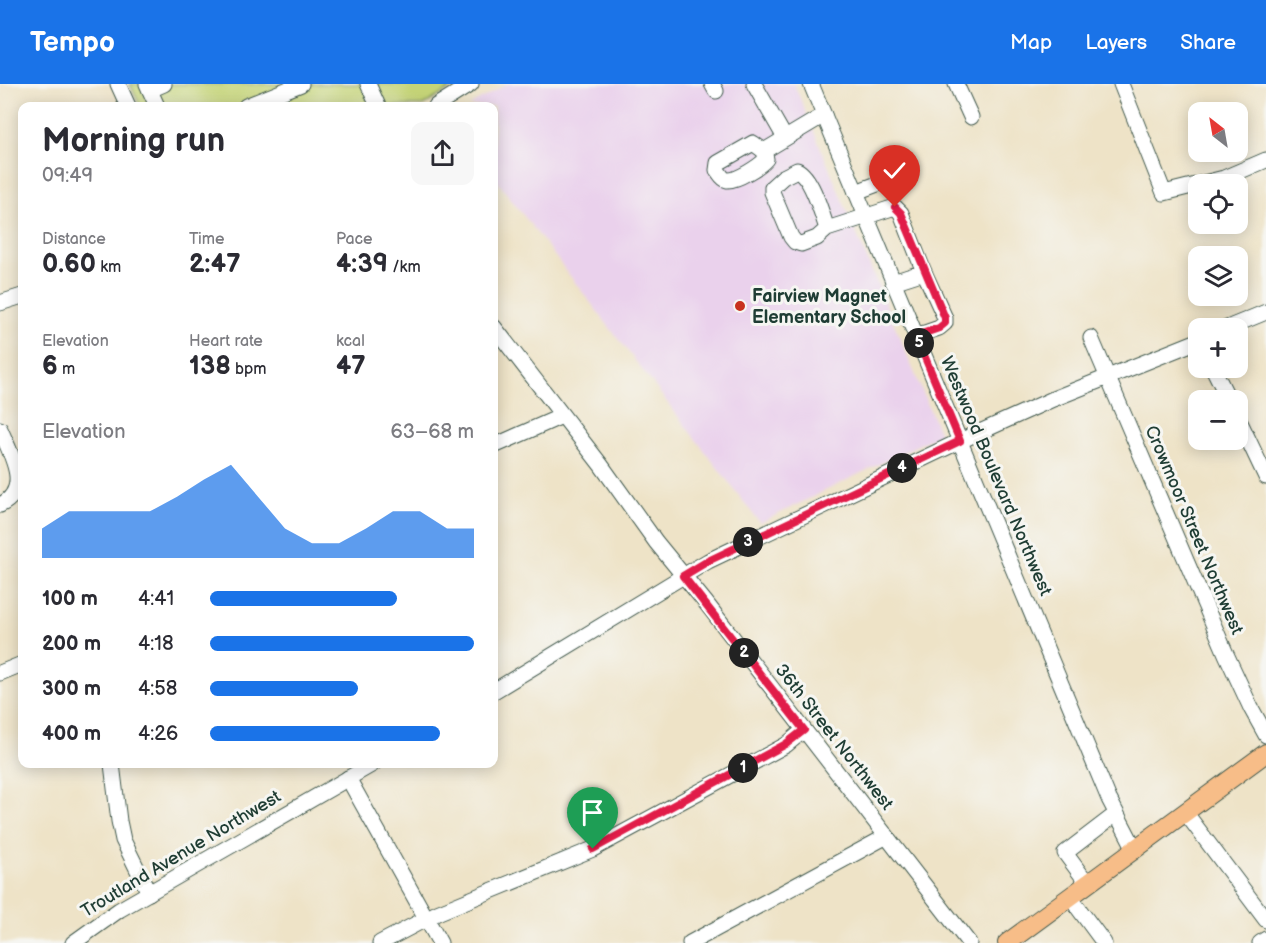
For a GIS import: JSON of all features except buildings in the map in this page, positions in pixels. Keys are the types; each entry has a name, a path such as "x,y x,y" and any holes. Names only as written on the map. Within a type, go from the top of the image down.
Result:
{"main road":[{"path":"1007,943 1266,753"}],"street":[{"path":"118,84 126,102"},
{"path":"256,102 301,84"},
{"path":"442,102 471,84"},
{"path":"754,84 785,138"},
{"name":"Westwood Boulevard Northwest","path":"811,84 1116,814 1135,849"},
{"path":"956,84 971,117"},
{"path":"1121,84 1164,193 1224,178 1266,160"},
{"path":"154,86 156,102"},
{"path":"373,86 377,102"},
{"path":"764,151 824,115"},
{"path":"827,230 809,183 802,172 797,170 783,177 772,187 772,192 795,242 801,244 827,230 895,207 901,213 945,318 945,323 939,328 916,336"},
{"path":"855,192 896,177"},
{"path":"893,282 924,272"},
{"path":"0,303 18,298"},
{"path":"1248,319 1266,312"},
{"name":"36th Street Northwest","path":"498,332 656,542 887,837 961,940"},
{"name":"Crowmoor Street Northwest","path":"1091,338 1226,654 1266,735"},
{"path":"498,689 718,556 1053,399 1188,345"},
{"path":"498,444 562,416"},
{"path":"0,429 18,476 15,491 2,504"},
{"path":"1248,439 1266,477"},
{"path":"0,673 18,666"},
{"path":"380,943 427,918 593,849 786,744 804,730"},
{"path":"112,768 118,821 123,840 149,892"},
{"name":"Troutland Avenue Northwest","path":"73,943 149,892 366,768"},
{"path":"348,778 440,943"},
{"path":"1185,813 1266,920"},
{"path":"1088,884 1065,853 1116,814"},
{"path":"690,943 887,837"},
{"path":"1070,897 1104,943"},
{"path":"1260,943 1266,939"}],"shaded area":[{"name":"Fairview Magnet Elementary School","path":"507,84 794,84 940,434 760,523 498,182 498,102 476,102"}],"green space":[{"path":"130,84 458,84 429,102 138,102"}],"place":[{"name":"Fairview Magnet Elementary School","path":"740,306"}],"route":[{"path":"593,849 786,744 804,730 683,576 708,561 960,441 916,336 939,328 945,323 945,318 901,213 895,207"}]}
